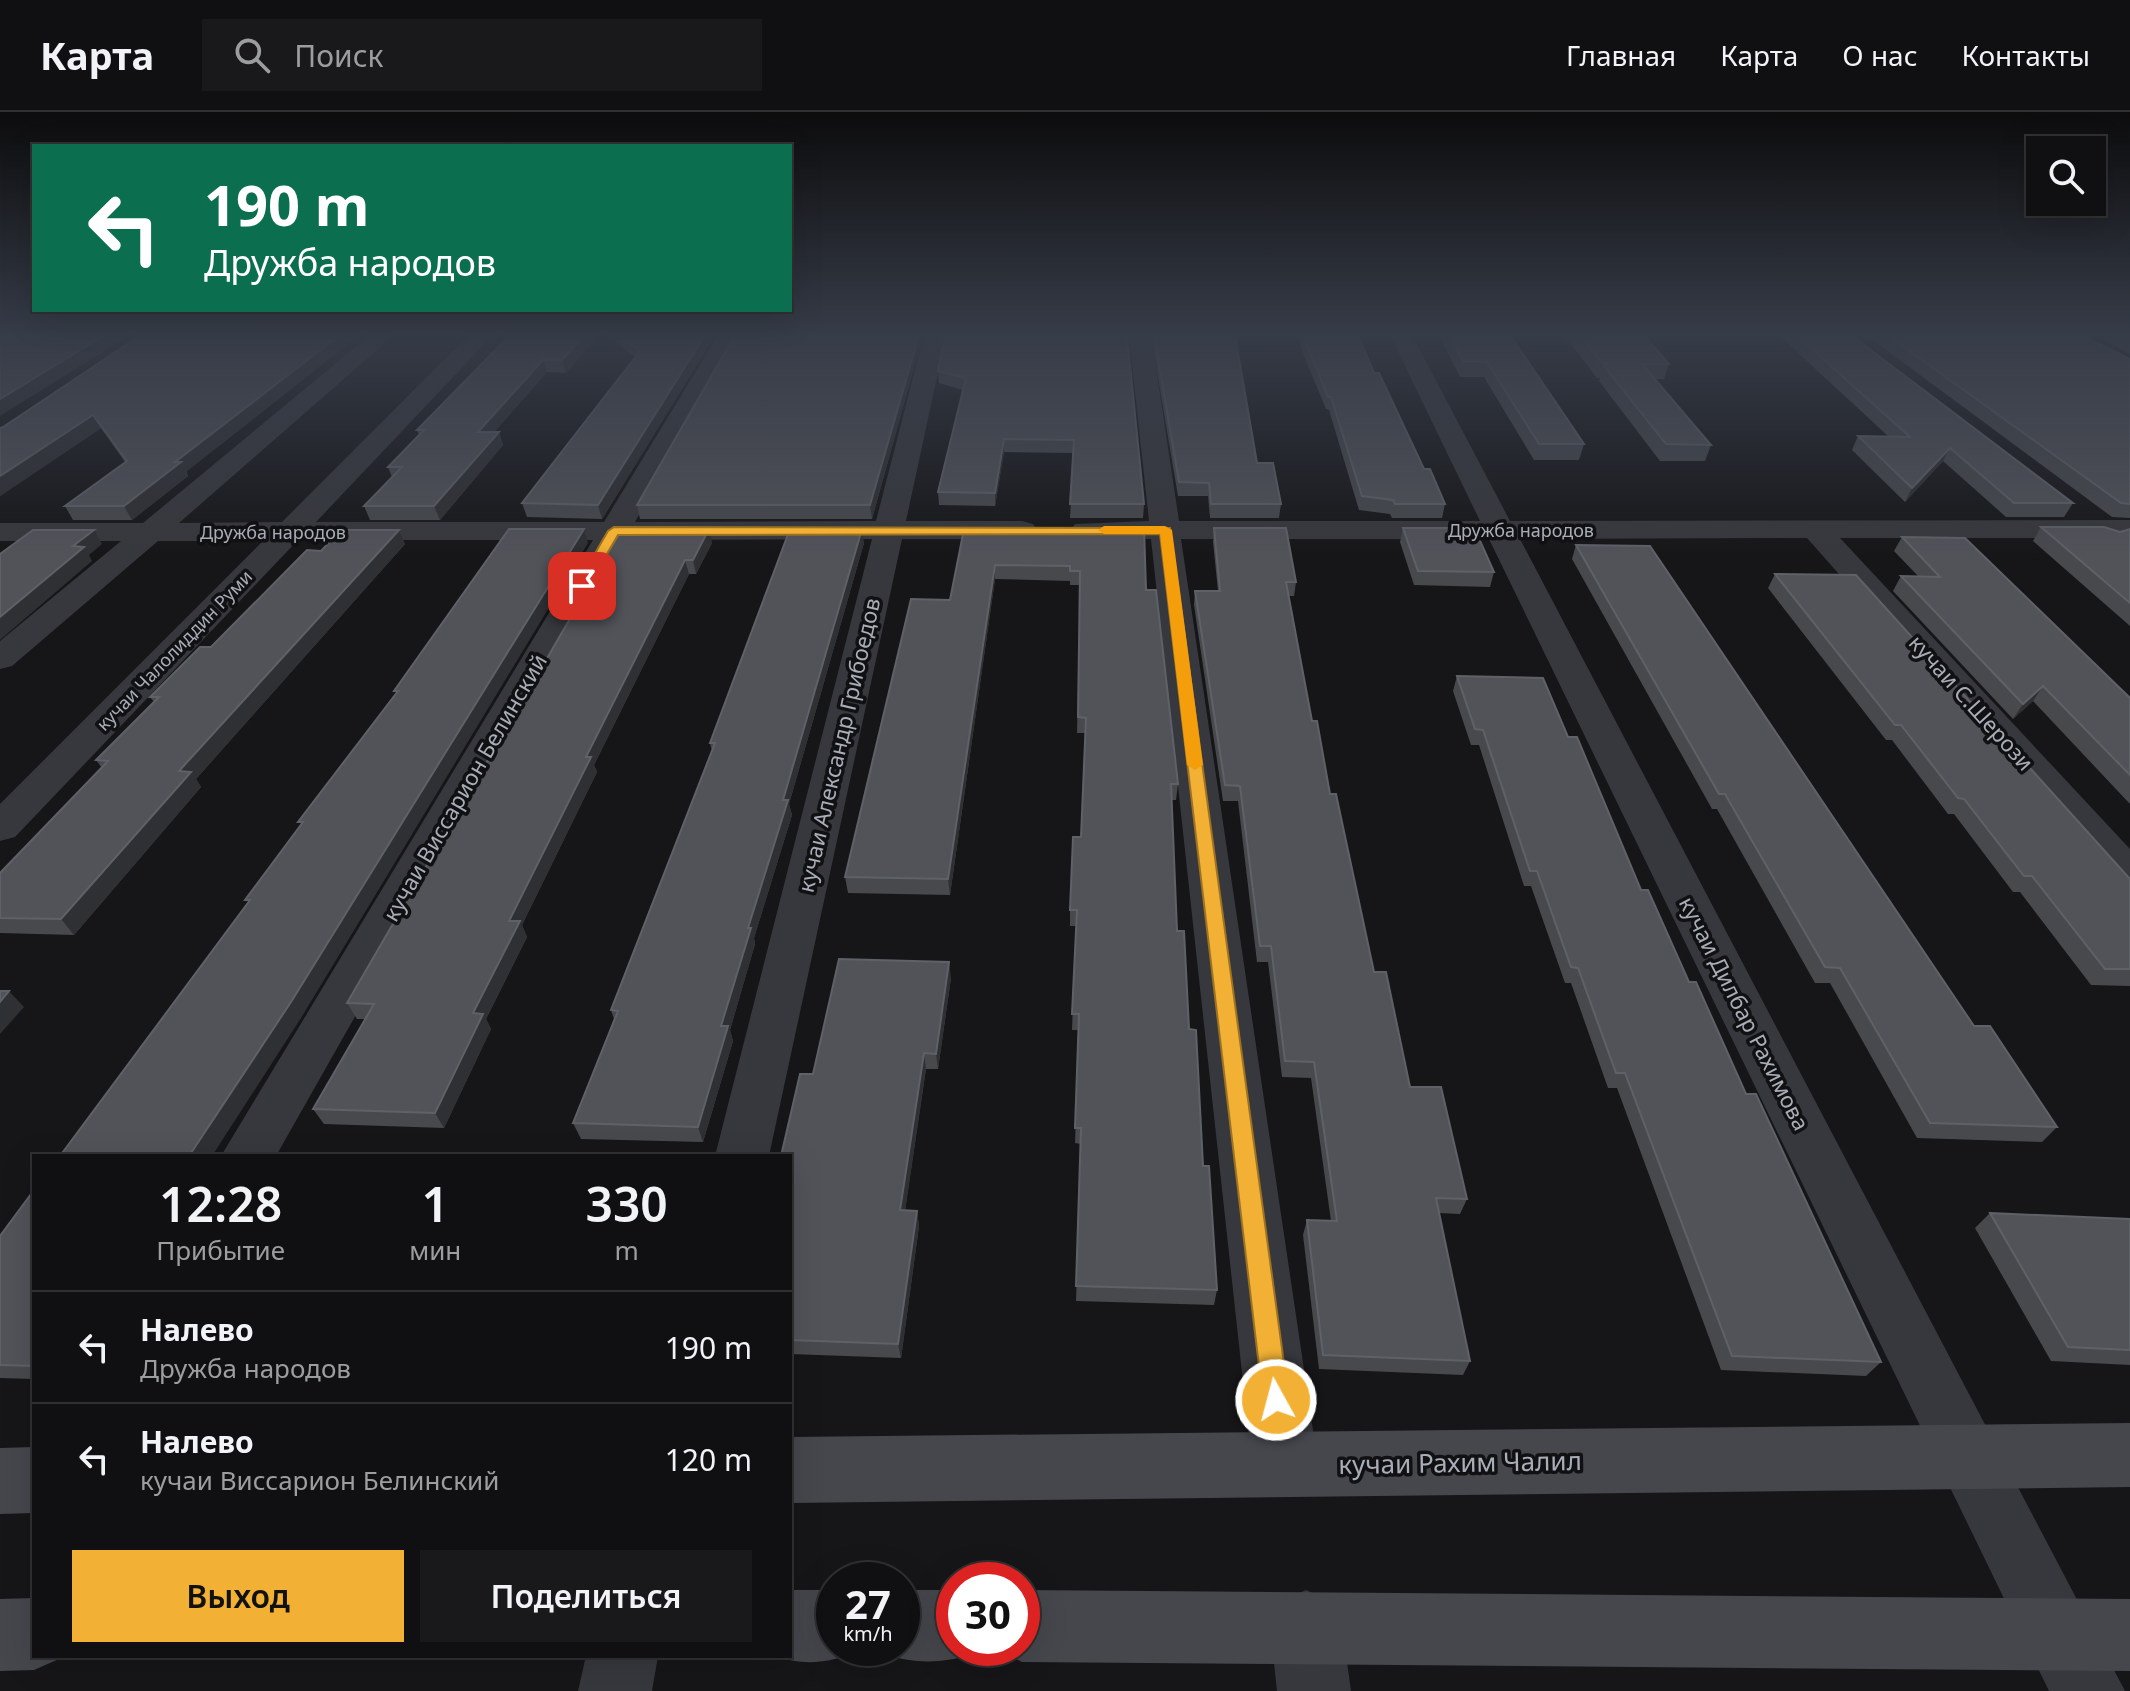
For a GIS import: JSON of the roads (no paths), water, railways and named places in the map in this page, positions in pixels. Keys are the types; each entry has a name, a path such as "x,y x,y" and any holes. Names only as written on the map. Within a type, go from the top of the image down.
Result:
{"main road":[{"name":"кучаи Рахим Чалил","path":"792,1470 2130,1455"},
{"path":"0,1481 32,1480"},
{"path":"792,1626 816,1626"},
{"path":"1040,1628 1310,1658 2074,1663 2130,1635"},
{"path":"0,1635 32,1634"}],"street":[{"path":"0,659 295,409"},
{"name":"кучаи Чалолиддин Руми","path":"0,828 410,409"},
{"name":"кучаи Виссарион Белинский","path":"249,1154 686,409"},
{"name":"кучаи Александр Грибоедов","path":"742,1154 918,409"},
{"path":"1149,409 1285,1464"},
{"name":"кучаи Дилбар Рахимова","path":"1438,409 2074,1663"},
{"path":"2067,501 2117,529 2130,549"},
{"name":"кучаи С.Шерози","path":"1815,529 2130,876"},
{"name":"Дружба народов","path":"0,532 2117,529"},
{"path":"615,1691 622,1658"}]}
